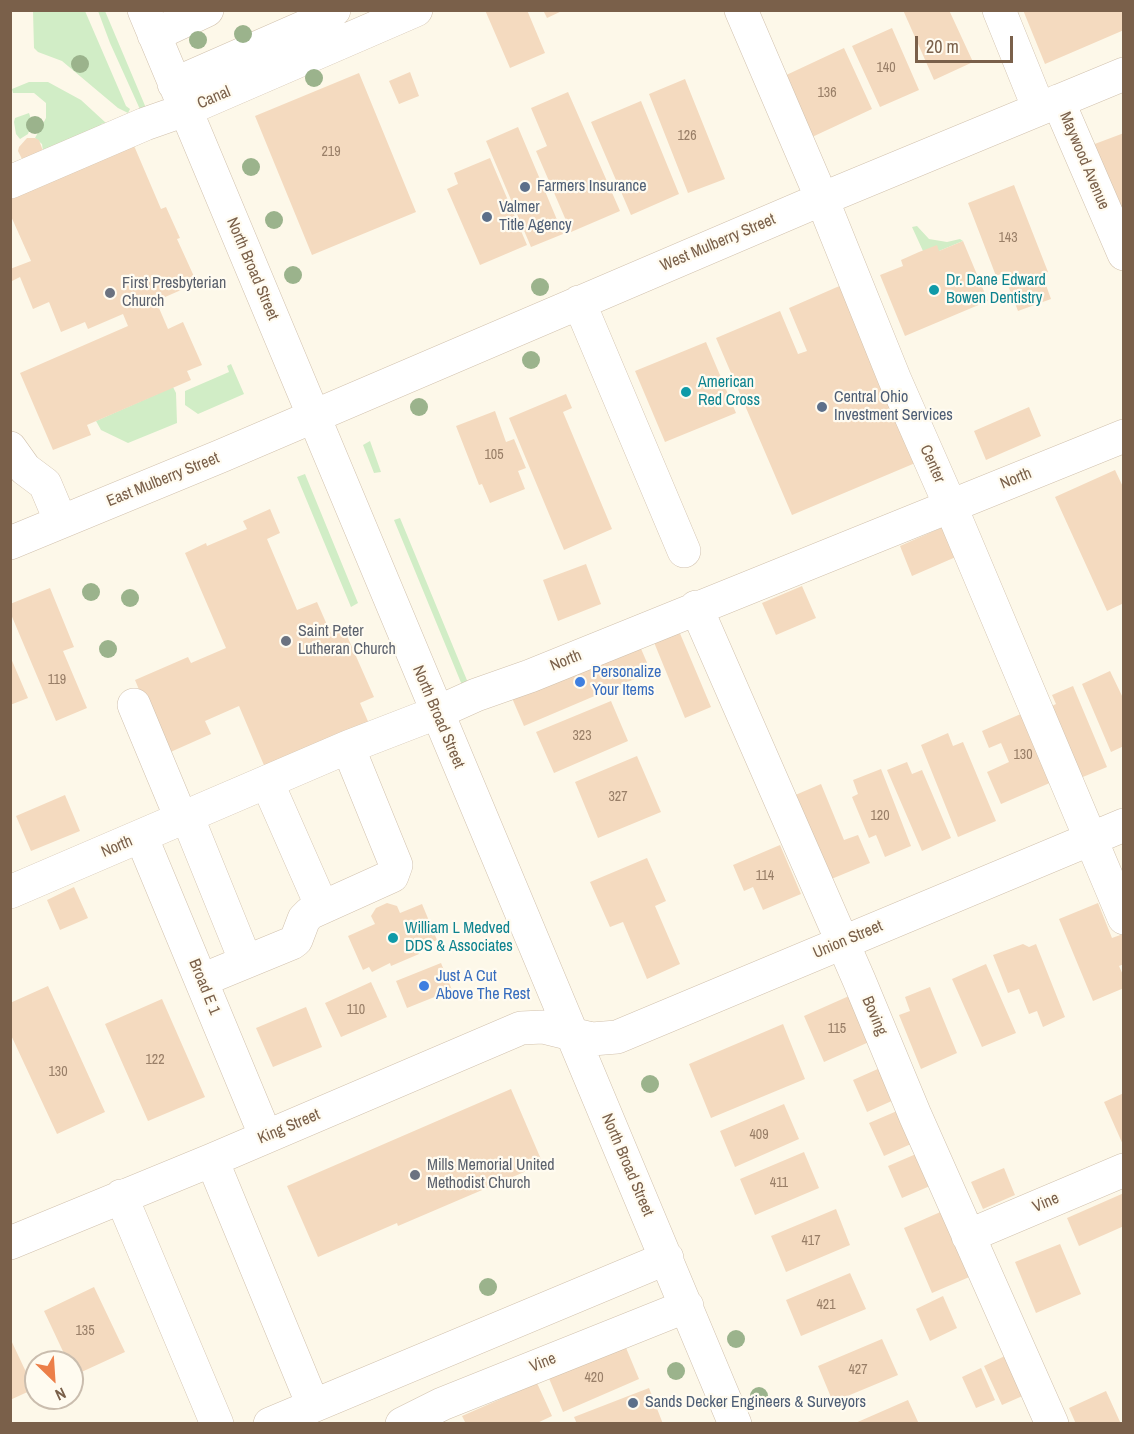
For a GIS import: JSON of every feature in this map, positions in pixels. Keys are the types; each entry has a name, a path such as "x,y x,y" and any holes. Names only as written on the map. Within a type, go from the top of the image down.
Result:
{"street":[{"path":"149,23 207,10"},
{"path":"179,97 320,20 334,10"},
{"name":"Canal","path":"10,182 145,124 179,97 416,10"},
{"name":"Center","path":"741,10 822,199 895,380 1124,918"},
{"name":"Maywood Avenue","path":"999,10 1124,254"},
{"name":"North Broad Street","path":"149,23 735,1424"},
{"name":"West Mulberry Street","path":"314,416 822,199 1124,74"},
{"path":"579,302 684,551"},
{"name":"East Mulberry Street","path":"10,543 314,416"},
{"name":"North","path":"10,892 141,836 180,811 260,786 476,695 530,676 1124,436"},
{"path":"10,448 25,469 45,483 62,522"},
{"name":"Boving","path":"696,607 968,1236 1052,1424"},
{"path":"134,705 246,962"},
{"path":"202,980 292,943 296,940 304,919 310,913 392,876 396,866 348,747"},
{"path":"260,786 322,907"},
{"name":"Union Street","path":"570,1033 592,1039 617,1037 1124,825"},
{"name":"Broad E 1","path":"141,836 266,1137"},
{"name":"King Street","path":"10,1243 212,1160 521,1028 543,1027 570,1033"},
{"path":"212,1160 313,1405"},
{"name":"Vine","path":"968,1236 1124,1170"},
{"path":"121,1196 217,1424"},
{"path":"270,1424 667,1258"},
{"name":"Vine","path":"402,1424 442,1404 687,1306"}],"green space":[{"path":"33,11 85,11 126,106 130,109 128,113 118,108 62,61 38,52 34,48"},
{"path":"98,11 105,11 146,108 143,116 110,43"},
{"path":"29,82 48,82 81,100 106,123 101,124 103,128 43,151 42,144 35,138 46,118 46,103 34,93 13,93 12,89"},
{"path":"29,113 32,122 28,134 20,139 16,134 15,118"},
{"path":"917,226 929,239 947,242 960,239 963,241 939,251 923,251 912,227"},
{"path":"231,364 244,394 198,414 185,405 185,391 229,372 227,366"},
{"path":"173,387 176,393 177,423 128,443 101,430 96,421"},
{"path":"370,441 381,472 374,473 363,445"},
{"path":"305,474 358,603 351,607 297,477"},
{"path":"400,518 471,690 464,690 394,520"}],"building":[{"path":"485,10 527,10 545,53 510,68"},
{"path":"543,10 564,10 547,18"},
{"path":"903,10 949,10 973,62 934,80"},
{"path":"1023,10 1124,10 1124,30 1045,64"},
{"path":"892,28 919,90 880,107 852,46"},
{"path":"844,48 872,109 810,138 782,77"},
{"path":"410,72 419,96 399,104 389,81"},
{"path":"359,73 416,212 312,255 255,116"},
{"path":"685,79 725,179 688,193 649,94"},
{"path":"568,92 620,211 571,232 536,151 547,146 531,108"},
{"path":"641,101 679,194 631,215 591,122"},
{"name":"Farmers Insurance","path":"518,127 563,234 531,247 486,141"},
{"path":"1124,133 1124,221 1092,145"},
{"path":"27,138 39,140 43,151 22,159 18,151"},
{"name":"First Presbyterian Church","path":"132,141 161,209 166,207 180,238 177,239 197,283 156,301 168,329 183,322 202,365 187,371 191,380 87,425 91,435 53,450 20,373 128,326 123,314 88,329 85,322 61,332 49,302 33,309 20,277 10,282 10,269 31,261 10,214 10,198"},
{"name":"Valmer Title Agency","path":"490,158 527,245 480,265 447,189 458,184 454,173"},
{"path":"1014,185 1048,272 1042,274 1051,299 1018,311 1003,273 996,276 968,203"},
{"name":"Dr. Dane Edward Bowen Dentistry","path":"963,241 988,301 905,336 880,275 903,266 901,260 919,252 937,245 939,251"},
{"name":"Central Ohio Investment Services","path":"844,284 920,461 792,515 716,338 780,311 798,354 807,351 789,308"},
{"name":"American Red Cross","path":"706,342 736,413 665,442 635,371"},
{"path":"566,394 572,408 563,412 612,529 564,550 509,418"},
{"path":"1029,407 1041,436 986,460 974,431"},
{"path":"495,411 506,442 514,439 526,468 518,471 525,489 490,503 482,484 479,485 456,426"},
{"path":"1115,470 1124,489 1124,603 1107,611 1055,497"},
{"name":"Saint Peter Lutheran Church","path":"270,509 280,533 267,539 297,610 317,602 331,634 344,629 374,697 360,703 370,726 266,770 239,706 205,721 211,734 166,754 135,680 188,657 191,663 226,648 185,553 247,529 243,521"},
{"path":"952,523 965,553 912,576 900,546"},
{"path":"586,564 601,604 558,621 543,580"},
{"path":"802,586 816,618 776,635 762,603"},
{"path":"50,588 74,647 63,651 87,708 56,721 10,612 10,604"},
{"path":"676,624 711,707 685,718 651,635"},
{"name":"Personalize Your Items","path":"636,637 651,672 524,726 509,691"},
{"path":"10,656 28,698 10,705"},
{"path":"1110,671 1124,700 1124,746 1111,752 1082,684"},
{"path":"1073,686 1107,767 1078,779 1048,708 1056,704 1052,695"},
{"path":"611,701 628,741 554,773 536,732"},
{"path":"1023,713 1052,782 1001,804 987,772 1009,762 1001,743 989,748 982,731"},
{"path":"948,733 953,746 963,742 996,821 958,837 921,745"},
{"path":"637,756 661,812 598,838 575,782"},
{"path":"907,762 912,774 922,770 951,838 922,851 887,770"},
{"path":"881,769 911,846 885,857 876,835 869,838 852,797 858,794 853,780"},
{"path":"821,784 844,840 858,835 870,863 829,880 793,796"},
{"path":"65,795 80,831 31,851 16,816"},
{"path":"780,845 801,894 763,910 753,887 744,891 733,865"},
{"path":"647,858 666,901 655,906 680,964 647,979 623,922 610,927 590,882"},
{"path":"74,887 88,918 60,930 47,900"},
{"name":"William L Medved DDS & Associates","path":"387,903 397,906 400,913 422,904 437,940 417,949 419,954 391,966 390,963 372,972 369,967 363,970 348,936 375,924 371,916 376,908"},
{"path":"1098,903 1112,938 1123,934 1124,936 1124,964 1119,966 1124,977 1124,988 1093,1001 1059,919"},
{"path":"1023,944 1029,947 1036,944 1065,1017 1043,1027 1037,1011 1029,1014 1019,989 1008,993 993,955"},
{"name":"Just A Cut Above The Rest","path":"441,963 452,990 407,1008 396,981"},
{"path":"986,964 1016,1033 982,1047 952,979"},
{"path":"371,982 387,1017 341,1037 325,1003"},
{"path":"48,986 105,1112 57,1134 10,1033 10,1003"},
{"path":"930,987 957,1053 921,1069 899,1015 910,1011 905,997"},
{"path":"849,996 869,1042 824,1062 804,1016"},
{"path":"162,999 205,1097 148,1121 105,1024"},
{"path":"306,1007 322,1047 273,1067 256,1028"},
{"path":"783,1024 805,1079 711,1118 689,1064"},
{"path":"880,1068 894,1100 867,1112 853,1080"},
{"name":"Mills Memorial United Methodist Church","path":"511,1089 543,1164 398,1226 397,1223 318,1257 287,1186"},
{"path":"1124,1093 1124,1147 1104,1102"},
{"path":"784,1104 799,1139 735,1167 720,1131"},
{"path":"897,1111 911,1144 884,1156 869,1123"},
{"path":"804,1152 819,1188 755,1215 740,1179"},
{"path":"916,1154 930,1186 902,1198 888,1166"},
{"path":"1004,1168 1015,1195 983,1209 971,1182"},
{"path":"1124,1193 1124,1226 1079,1246 1067,1218"},
{"path":"836,1209 850,1245 786,1272 771,1236"},
{"path":"945,1210 974,1275 932,1293 904,1228"},
{"path":"1060,1244 1081,1294 1036,1313 1015,1262"},
{"path":"850,1273 866,1309 801,1336 786,1300"},
{"path":"94,1287 125,1352 84,1371 84,1350 62,1350 44,1311"},
{"path":"943,1296 957,1328 930,1341 916,1309"},
{"path":"10,1338 24,1368 24,1394 10,1400"},
{"path":"882,1339 898,1375 833,1402 818,1366"},
{"path":"624,1343 639,1379 563,1412 548,1376"},
{"path":"1009,1354 1027,1394 1002,1405 984,1366"},
{"path":"981,1368 995,1400 976,1408 962,1377"},
{"path":"537,1383 552,1416 535,1424 466,1424 462,1416"},
{"name":"Sands Decker Engineers & Surveyors","path":"649,1388 663,1424 577,1424 574,1417"},
{"path":"1106,1391 1121,1424 1076,1424 1069,1408"},
{"path":"908,1400 919,1424 853,1424"}],"place":[{"name":"Farmers Insurance","path":"525,187"},
{"name":"Valmer Title Agency","path":"487,217"},
{"name":"Dr. Dane Edward Bowen Dentistry","path":"934,290"},
{"name":"First Presbyterian Church","path":"110,293"},
{"name":"American Red Cross","path":"686,392"},
{"name":"Central Ohio Investment Services","path":"822,407"},
{"name":"Saint Peter Lutheran Church","path":"286,641"},
{"name":"Personalize Your Items","path":"580,682"},
{"name":"William L Medved DDS & Associates","path":"393,938"},
{"name":"Just A Cut Above The Rest","path":"424,986"},
{"name":"Mills Memorial United Methodist Church","path":"415,1175"},
{"name":"Sands Decker Engineers & Surveyors","path":"633,1403"}]}
